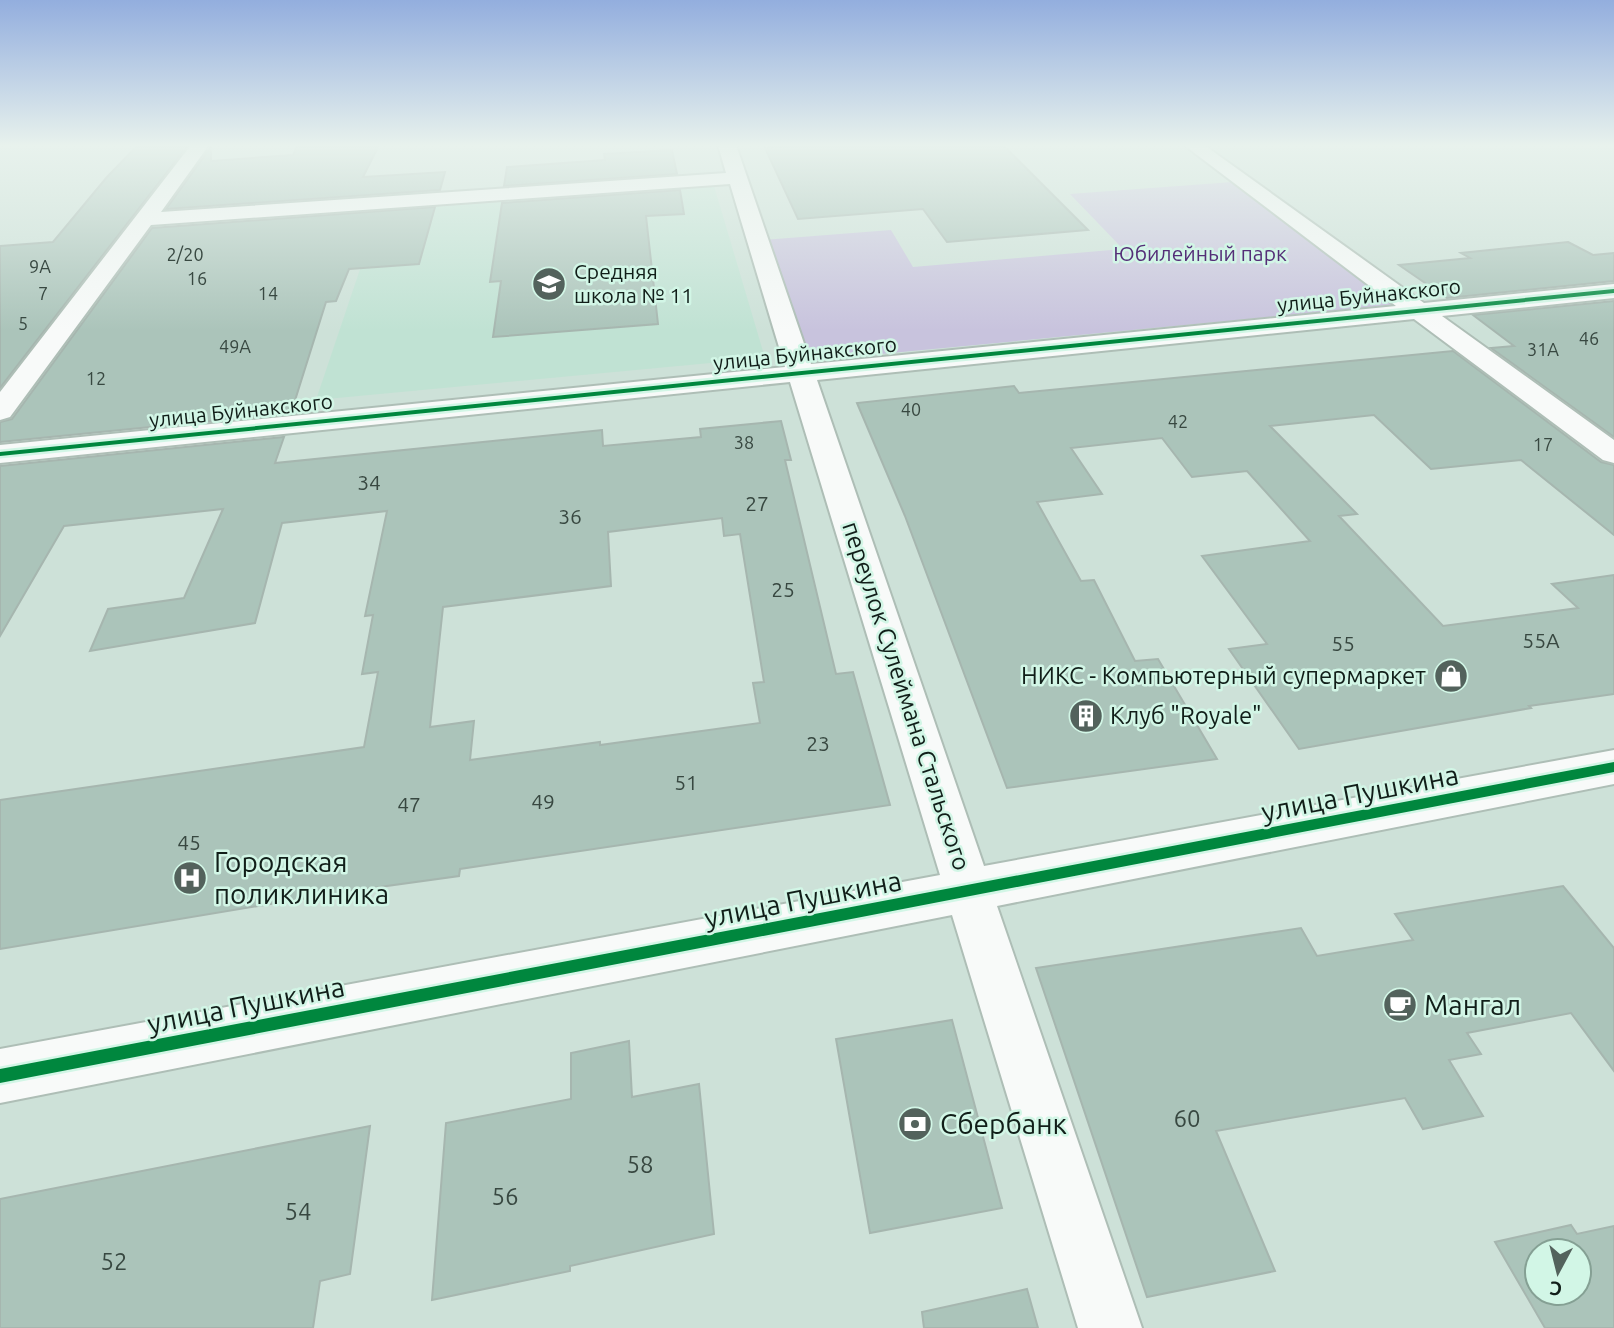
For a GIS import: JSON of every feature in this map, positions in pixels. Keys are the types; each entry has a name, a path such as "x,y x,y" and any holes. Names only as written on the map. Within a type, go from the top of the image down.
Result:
{"street":[{"path":"0,411 154,207"},
{"path":"145,219 267,207"},
{"name":"переулок Сулеймана Стальского","path":"748,207 1110,1328"},
{"path":"1279,207 1614,454"},
{"name":"улица Буйнакского","path":"0,454 1614,291"},
{"name":"улица Пушкина","path":"0,1076 1614,767"}],"shaded area":[{"name":"Средняя школа № 11","path":"422,207 720,207 765,358 316,400 380,210"}],"green space":[{"name":"Юбилейный парк","path":"1083,207 1266,207 1396,305 806,361 763,240 891,230 913,267 1123,249"}],"building":[{"path":"82,207 140,207 0,388 0,246 53,242"},
{"path":"435,207 419,264 349,269 336,301 326,302 291,413 0,442 0,422 12,419 152,228"},
{"path":"501,207 683,207 684,214 646,216 658,324 493,337 501,281 490,282"},
{"path":"792,207 1065,207 1088,230 947,242 923,209 798,219"},
{"path":"1568,242 1593,255 1614,253 1614,281 1447,298 1399,265 1470,258 1461,253"},
{"path":"1614,301 1614,437 1491,348 1514,346 1473,315"},
{"path":"1453,351 1601,462 1614,465 1614,535 1521,460 1431,469 1374,415 1270,426 1357,514 1339,516 1443,626 1578,608 1552,584 1614,575 1614,694 1529,706 1531,708 1299,749 1229,649 1267,644 1202,556 1310,541 1247,471 1192,477 1162,438 1071,448 1102,494 1037,502 1081,581 1094,580 1135,661 1158,659 1217,759 1007,788 905,516 857,403 1014,386 1019,393"},
{"path":"781,421 791,460 785,460 836,674 853,672 890,805 460,869 459,876 336,893 0,949 0,800 364,747 378,672 362,674 373,615 365,616 387,511 282,523 255,623 90,651 108,609 184,598 223,509 64,526 0,636 0,466 284,437 275,463 602,430 603,446 701,437 700,429","holes":["722,518 724,536 740,534 764,682 753,683 760,723 470,760 474,721 430,727 443,607 611,586 608,532"]},
{"path":"1563,886 1614,948 1614,1071 1571,1013 1467,1033 1481,1054 1449,1060 1483,1116 1423,1129 1405,1098 1216,1131 1275,1271 1147,1297 1036,968 1301,928 1317,956 1413,940 1395,914"},
{"name":"Сбербанк","path":"952,1020 1002,1208 870,1233 836,1039"},
{"path":"629,1041 632,1097 699,1084 714,1234 570,1266 570,1271 432,1300 446,1123 571,1099 571,1053"},
{"path":"370,1126 350,1274 320,1281 313,1328 0,1328 0,1199"},
{"path":"1571,1225 1577,1234 1614,1226 1614,1328 1545,1328 1533,1307 1593,1307 1593,1237 1523,1237 1523,1290 1495,1242"},
{"path":"1027,1289 1038,1328 924,1328 922,1312"}],"cycle path":[{"path":"0,454 1614,291"},
{"path":"0,1076 1614,767"}],"place":[{"name":"Средняя школа № 11","path":"549,284"},
{"name":"НИКС - Компьютерный супермаркет","path":"1451,676"},
{"name":"Клуб \"Royale\"","path":"1086,716"},
{"name":"Городская поликлиника","path":"190,878"},
{"name":"Мангал","path":"1400,1005"},
{"name":"Сбербанк","path":"915,1124"}]}
